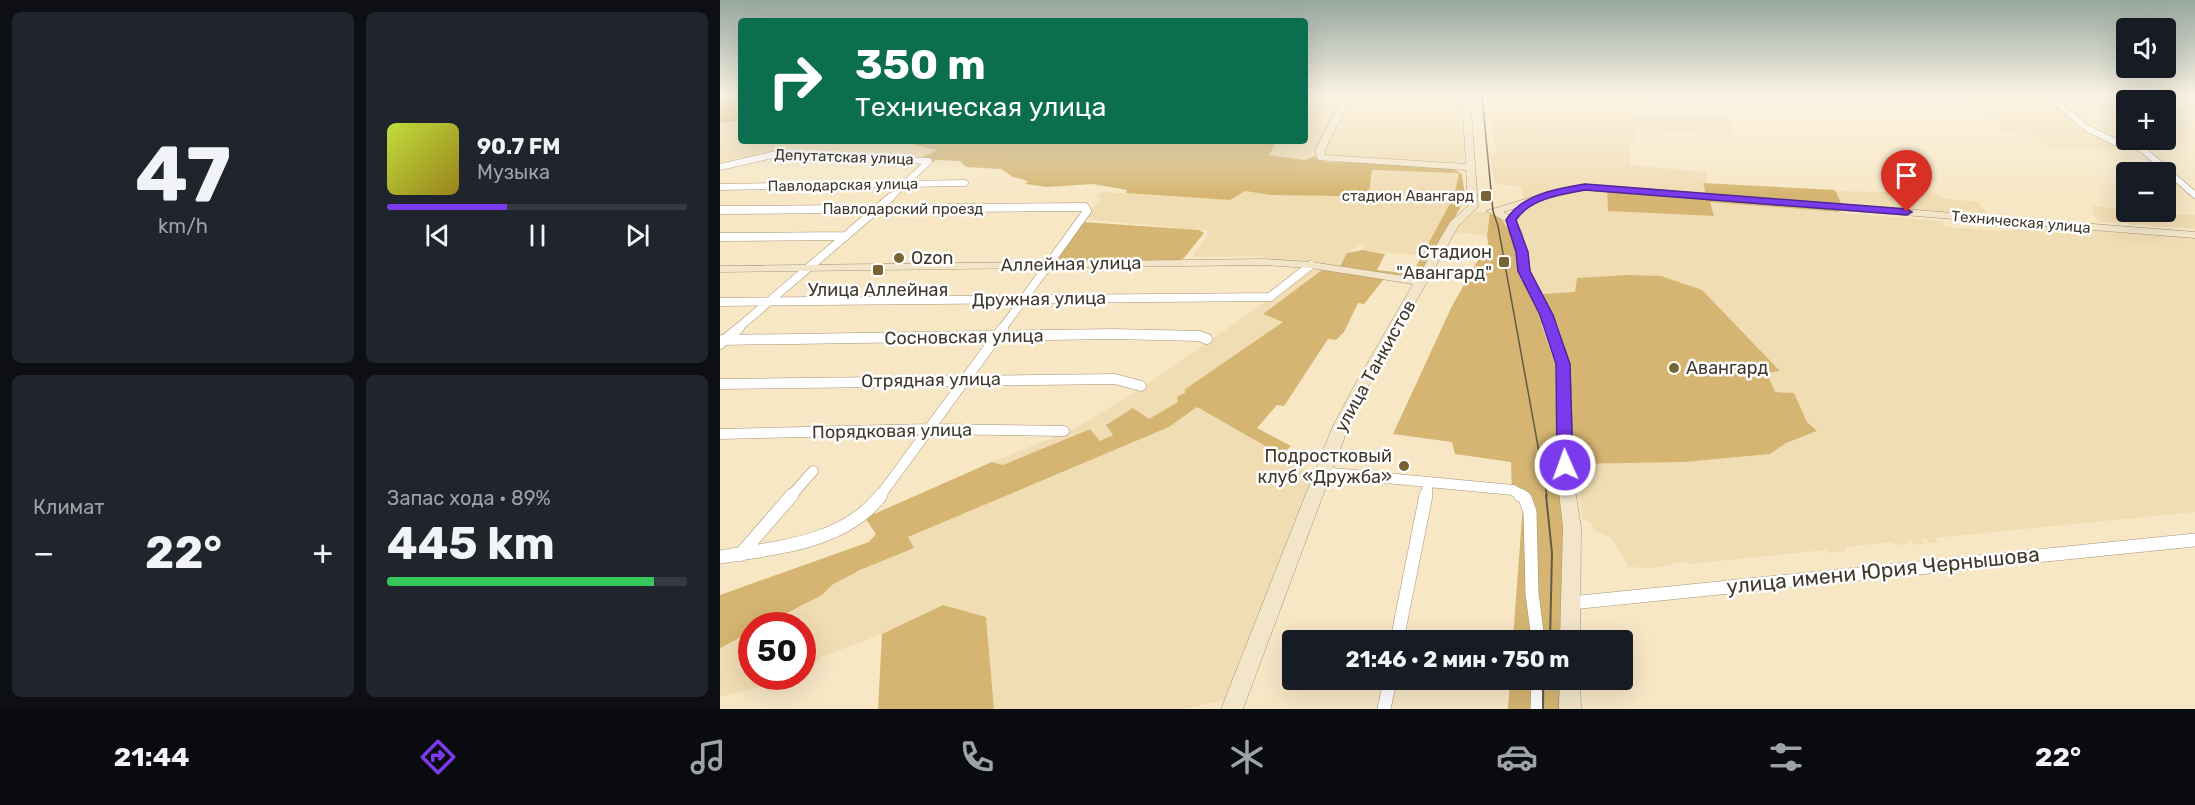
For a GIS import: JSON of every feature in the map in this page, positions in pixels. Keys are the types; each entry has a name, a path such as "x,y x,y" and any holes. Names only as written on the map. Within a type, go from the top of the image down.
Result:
{"main road":[{"path":"1331,129 1318,154 1321,158 1333,161 1470,167"},
{"path":"1468,129 1473,207 1491,211 1511,220"},
{"name":"Техническая улица","path":"1491,211 1526,203 1566,189 1598,187 2195,235"},
{"path":"1526,203 1512,215 1511,220 1522,252 1524,271 1547,315 1563,364 1566,483 1572,527 1570,630"},
{"name":"улица Танкистов","path":"1232,709 1322,472 1359,390 1454,224 1473,207"},
{"name":"Аллейная улица","path":"720,269 1263,262 1311,265 1421,282"},
{"path":"1570,690 1570,709"}],"street":[{"path":"2089,129 2115,142 2141,148 2195,195"},
{"name":"Депутатская улица","path":"720,166 772,155 929,161 906,184"},
{"name":"Павлодарская улица","path":"720,186 965,183"},
{"path":"721,342 906,184"},
{"name":"Павлодарский проезд","path":"720,210 1085,207 1087,211 1073,226 1048,265"},
{"path":"720,237 846,236"},
{"path":"720,557 783,547 820,537 868,512 968,379 1048,265"},
{"name":"Дружная улица","path":"720,302 1270,297 1311,265"},
{"name":"Сосновская улица","path":"721,342 1113,334 1199,336 1207,339"},
{"name":"Отрядная улица","path":"720,384 968,379 1115,379 1141,386"},
{"name":"Порядковая улица","path":"720,434 929,429 1064,431"},
{"path":"740,555 813,471"},
{"path":"1322,472 1428,484 1513,490 1525,498 1530,512 1532,593 1537,630"},
{"path":"1399,630 1428,484"},
{"name":"улица имени Юрия Чернышова","path":"1571,603 2185,539 2195,540"},
{"path":"1384,709 1388,690"},
{"path":"1537,709 1538,690"}],"shaded area":[{"path":"720,129 738,129 738,144 911,144 938,150 919,159 793,155 720,165"},
{"path":"1308,129 1328,129 1315,156 1305,160 1269,155 1275,144 1308,144"},
{"path":"1335,129 1466,129 1468,157 1457,162 1325,157 1323,153"},
{"path":"1493,129 1637,129 1636,144 1629,144 1630,165 1706,172 1707,184 1703,183 1706,195 1584,185 1555,190 1525,201 1520,186 1495,184 1490,155 1496,154"},
{"path":"1638,129 1733,129 1734,136"},
{"path":"2086,129 2105,132 2116,141 2116,150 2128,151 2046,146 2037,136 1996,130"},
{"path":"911,144 1275,144 1269,155 1305,160 1315,156 1318,160 1327,162 1419,164 1453,170 1462,174 1465,196 1423,273 1409,277 1340,266 1347,253 1362,250 1385,254 1377,270 1412,274 1454,196 1459,173 1372,170 1369,191 1344,191 1341,196 1271,195 1245,191 1230,200 1126,193 1127,190 1093,184 1048,187 1025,184 1028,181 1013,177 1001,169 966,167 960,161 936,160 931,163 930,160 919,159 937,150"},
{"path":"1372,170 1459,173 1454,196 1423,256 1362,250 1365,241 1347,253 1340,266 1267,260 1262,256 1195,257 1193,254 1211,231 1082,219 1100,200 1098,196 1102,192 1199,198 1245,191 1271,195 1341,196 1343,191 1369,183"},
{"path":"1703,183 1835,190 1842,205 1706,195"},
{"path":"1576,189 1607,189 1608,211 1713,216 1709,202 1942,221 1946,227 1996,231 2013,230 2008,222 2195,237 2195,512 1935,538 1938,542 1929,543 1926,539 1921,539 1924,544 1915,545 1911,540 1907,541 1909,544 1895,545 1892,542 1845,547 1846,551 1828,553 1826,550 1688,564 1687,561 1653,568 1629,567 1612,539 1594,530 1591,522 1583,520 1573,464 1684,462 1770,454 1786,443 1816,430 1807,422 1794,393 1775,392 1767,373 1779,371 1602,279 1577,278 1576,292 1542,294 1529,272 1517,224 1518,213 1541,200"},
{"path":"1607,189 1837,209 1839,212 1710,202 1714,216 1608,211"},
{"path":"1835,191 1936,193 1940,198 1977,202 1992,217 1842,205"},
{"path":"2092,206 2116,208 2116,222 2176,222 2176,214 2195,215 2195,229 2101,222 2092,213 2094,209"},
{"path":"1476,212 1490,212 1487,236 1454,232 1463,219"},
{"path":"1490,212 1499,216 1512,234 1516,261 1541,314 1542,326 1555,364 1558,482 1564,537 1562,630 1514,630 1523,503 1512,493 1511,462 1455,454 1452,442 1393,434 1452,306 1481,255 1490,255 1487,236"},
{"path":"1082,222 1199,230 1204,233 1184,258 1179,260 1054,261"},
{"path":"1314,268 1322,270 1263,314 1283,322 1178,397 1178,402 1149,419 1106,424 1113,435 1100,441 1089,429 1003,465 992,462 1067,432 1091,419 1143,387"},
{"path":"1322,270 1384,279 1364,304 1358,303 1344,332 1336,340 1328,339 1284,406 1277,405 1257,428 1291,446 1281,455 1197,407 1169,427 908,537 914,548 860,570 832,585 822,595 789,612 738,612 738,639 720,648 720,595 869,542 876,534 865,518 992,462 1003,465 1090,429 1100,441 1113,435 1106,425 1133,408 1149,419 1178,402 1177,397 1186,392 1184,390 1283,322 1263,314"},
{"name":"Авангард","path":"1661,276 1702,290 1780,371 1767,373 1775,392 1794,393 1807,422 1817,431 1786,443 1770,454 1684,462 1573,464 1569,432 1571,366 1558,326 1542,294 1575,292 1577,278"},
{"path":"1198,407 1317,474 1227,699 1185,709 994,709 986,617 943,605 882,634 821,657 816,663 816,612 789,612 822,595 832,585 860,570 913,548 908,537 1169,427"},
{"path":"943,605 986,617 994,709 878,709 882,634"},
{"path":"738,639 738,690 749,690 720,697 720,648"},
{"path":"1509,690 1562,690 1561,709 1508,709"}],"tram line":[{"path":"1485,129 1493,211 1498,226 1547,496"},
{"path":"1546,495 1552,553 1550,630"},
{"path":"1543,690 1543,709"}],"place":[{"name":"стадион Авангард","path":"1486,196"},
{"name":"Ozon","path":"899,258"},
{"name":"Стадион \"Авангард\"","path":"1504,262"},
{"name":"Улица Аллейная","path":"878,270"},
{"name":"Авангард","path":"1674,368"},
{"name":"Подростковый клуб «Дружба»","path":"1404,466"}],"route":[{"path":"1565,465 1563,364 1547,315 1524,271 1522,252 1511,220 1518,208 1566,189 1598,187 1907,212"}]}
